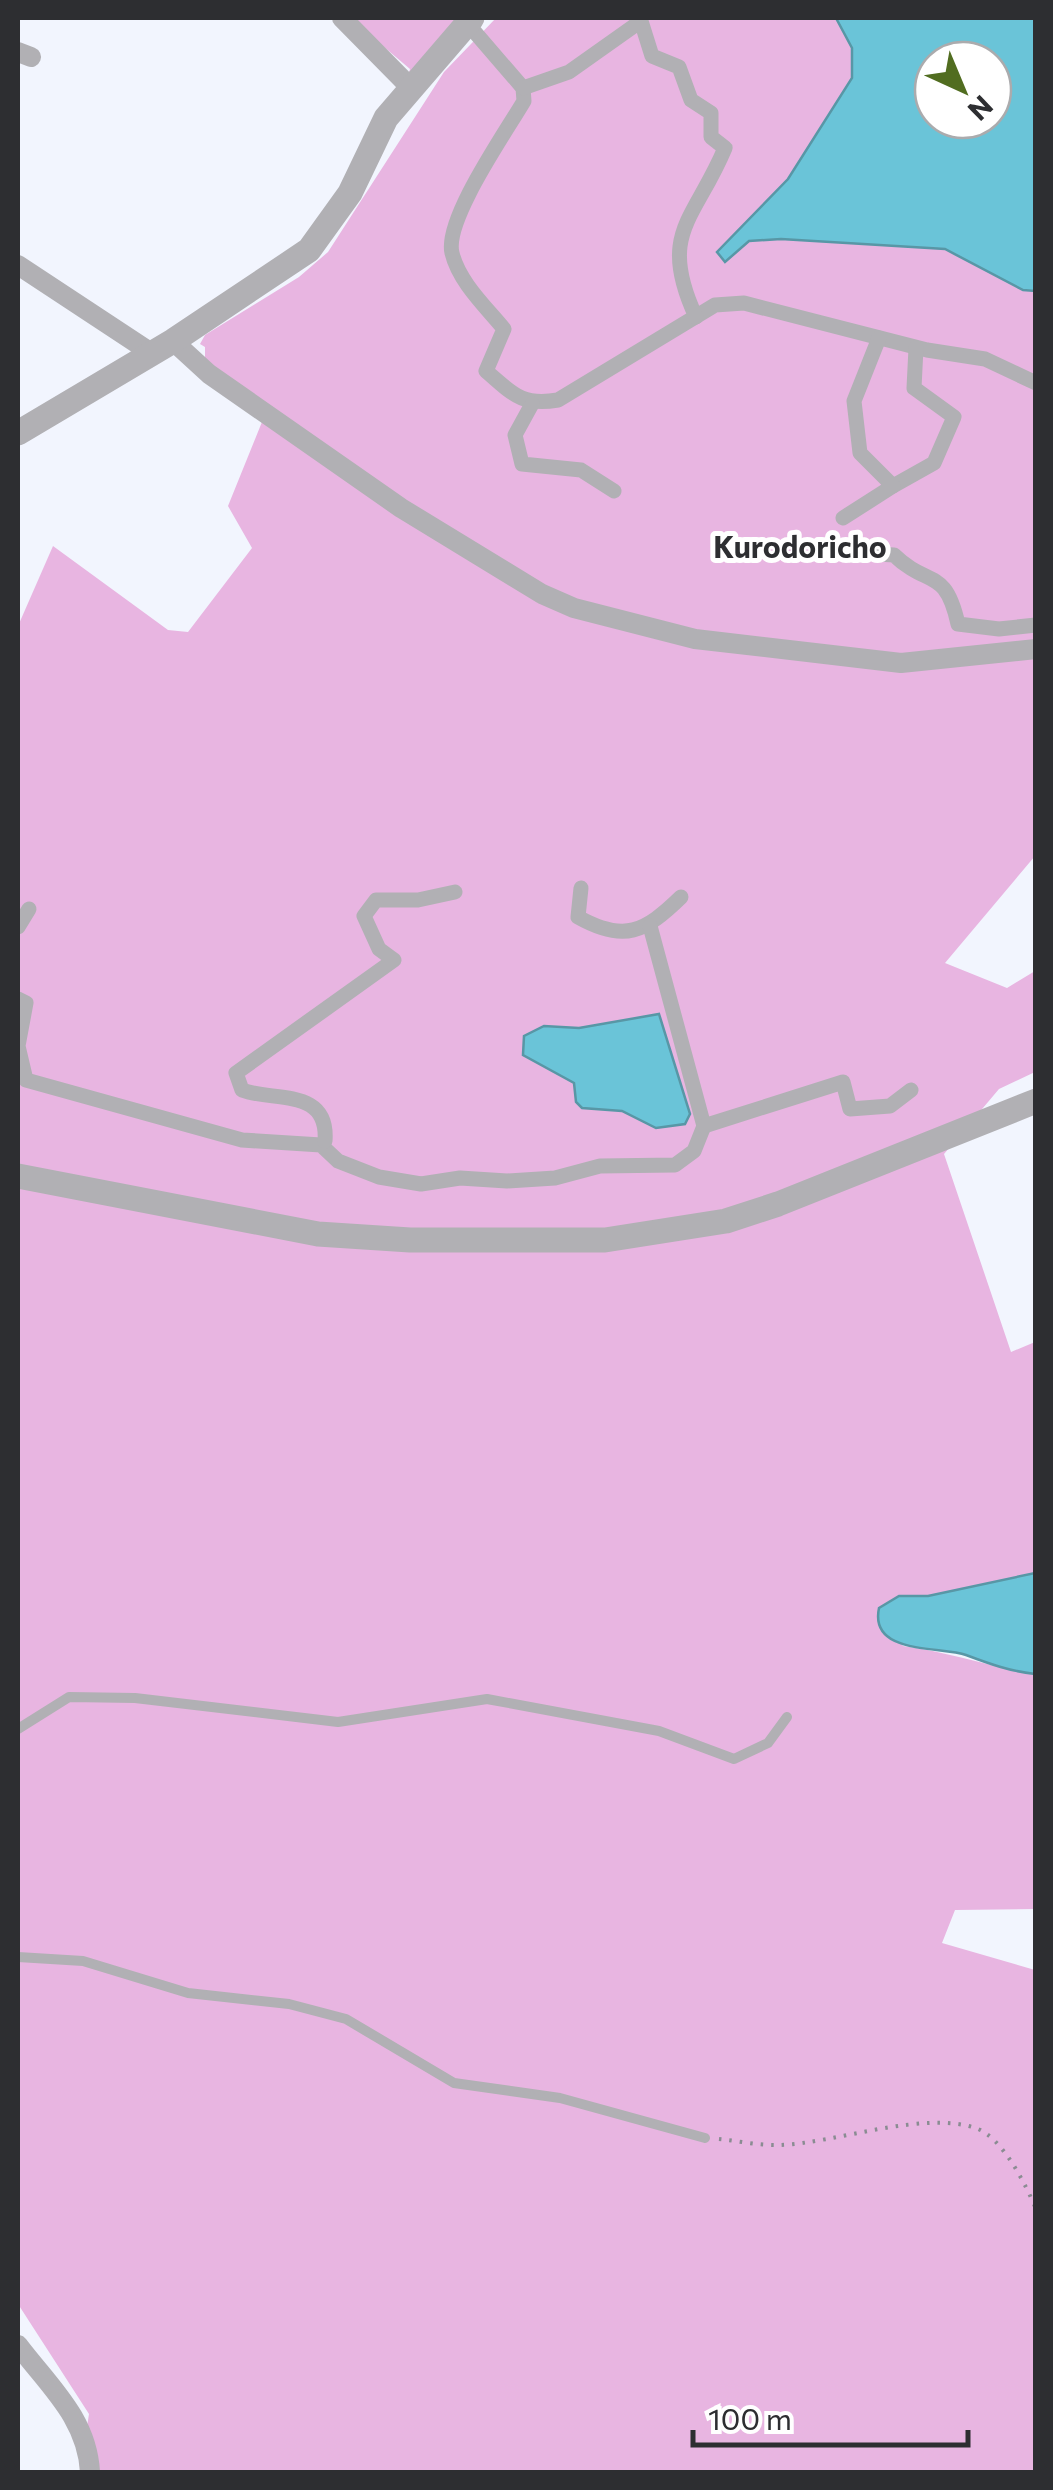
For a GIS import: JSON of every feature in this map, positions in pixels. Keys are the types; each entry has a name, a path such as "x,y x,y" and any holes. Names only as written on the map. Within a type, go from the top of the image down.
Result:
{"street":[{"path":"342,18 409,86"},
{"path":"18,433 163,347 309,250 350,194 386,118 409,86 470,20 522,88 524,102 457,221 451,251 468,285 504,330 486,370 532,404 558,400 715,305 744,304 916,348 985,359 1036,383"},
{"path":"522,88 569,72 641,21 652,56 679,67 691,100 711,113 711,137 725,148 714,174 695,200 680,243 679,281 696,318"},
{"path":"18,265 209,374 401,508 542,594 574,608 695,639 902,663 1036,649"},
{"path":"878,338 854,401 860,452 893,486"},
{"path":"843,518 934,463 954,417 914,388 916,348"},
{"path":"532,404 515,436 522,464 582,470 614,491"},
{"path":"877,554 894,556 906,566 930,574 951,594 958,624 1036,626"},
{"path":"581,888 578,916 606,932 650,926 680,897"},
{"path":"325,1141 326,1132 311,1105 295,1096 262,1098 242,1090 236,1073 394,960 380,950 364,916 376,900 418,900 455,892"},
{"path":"18,928 29,909"},
{"path":"18,999 26,1003 18,1046 26,1080 242,1140 321,1145 338,1160 378,1177 421,1184 460,1178 507,1181 555,1178 600,1166 675,1165 694,1151 704,1126 650,926"},
{"path":"704,1126 842,1082 850,1109 890,1106 911,1090"},
{"path":"18,1176 318,1234 410,1240 605,1240 660,1235 778,1204 1036,1101"},
{"path":"18,2345 74,2414 86,2445 90,2472"}],"lane":[{"path":"18,1729 69,1696 135,1698 338,1722 487,1700 660,1731 734,1759 768,1743 787,1717"},
{"path":"18,1958 83,1961 188,1993 289,2004 346,2020 454,2082 560,2098 705,2138"}],"path":[{"path":"705,2138 780,2145 889,2128 955,2124 982,2130 1003,2152 1036,2209"}],"shaded area":[{"path":"350,18 463,18 407,80 410,69"},
{"path":"496,18 1035,18 1035,856 945,963 1007,988 1035,971 1035,1072 999,1089 944,1154 1011,1352 1035,1342 1035,1573 928,1596 899,1596 879,1608 903,1646 1035,1674 1035,1909 955,1910 942,1943 1035,1970 1035,2472 80,2472 89,2414 18,2304 18,626 53,546 168,630 188,632 252,548 228,506 266,412 205,359 205,347 200,344 205,335 299,277 328,252 444,72"}],"water":[{"path":"836,18 1035,18 1035,291 1023,290 945,249 781,239 749,241 725,262 717,252 788,179 852,78 852,48"},
{"path":"659,1014 690,1114 685,1124 656,1128 622,1111 582,1108 576,1102 574,1083 523,1055 524,1036 544,1026 579,1028"},
{"path":"1035,1573 1035,1674 954,1652 909,1646 885,1634 879,1623 879,1608 899,1596 928,1596"}],"district":[{"name":"Kurodoricho","path":"800,548"}]}
